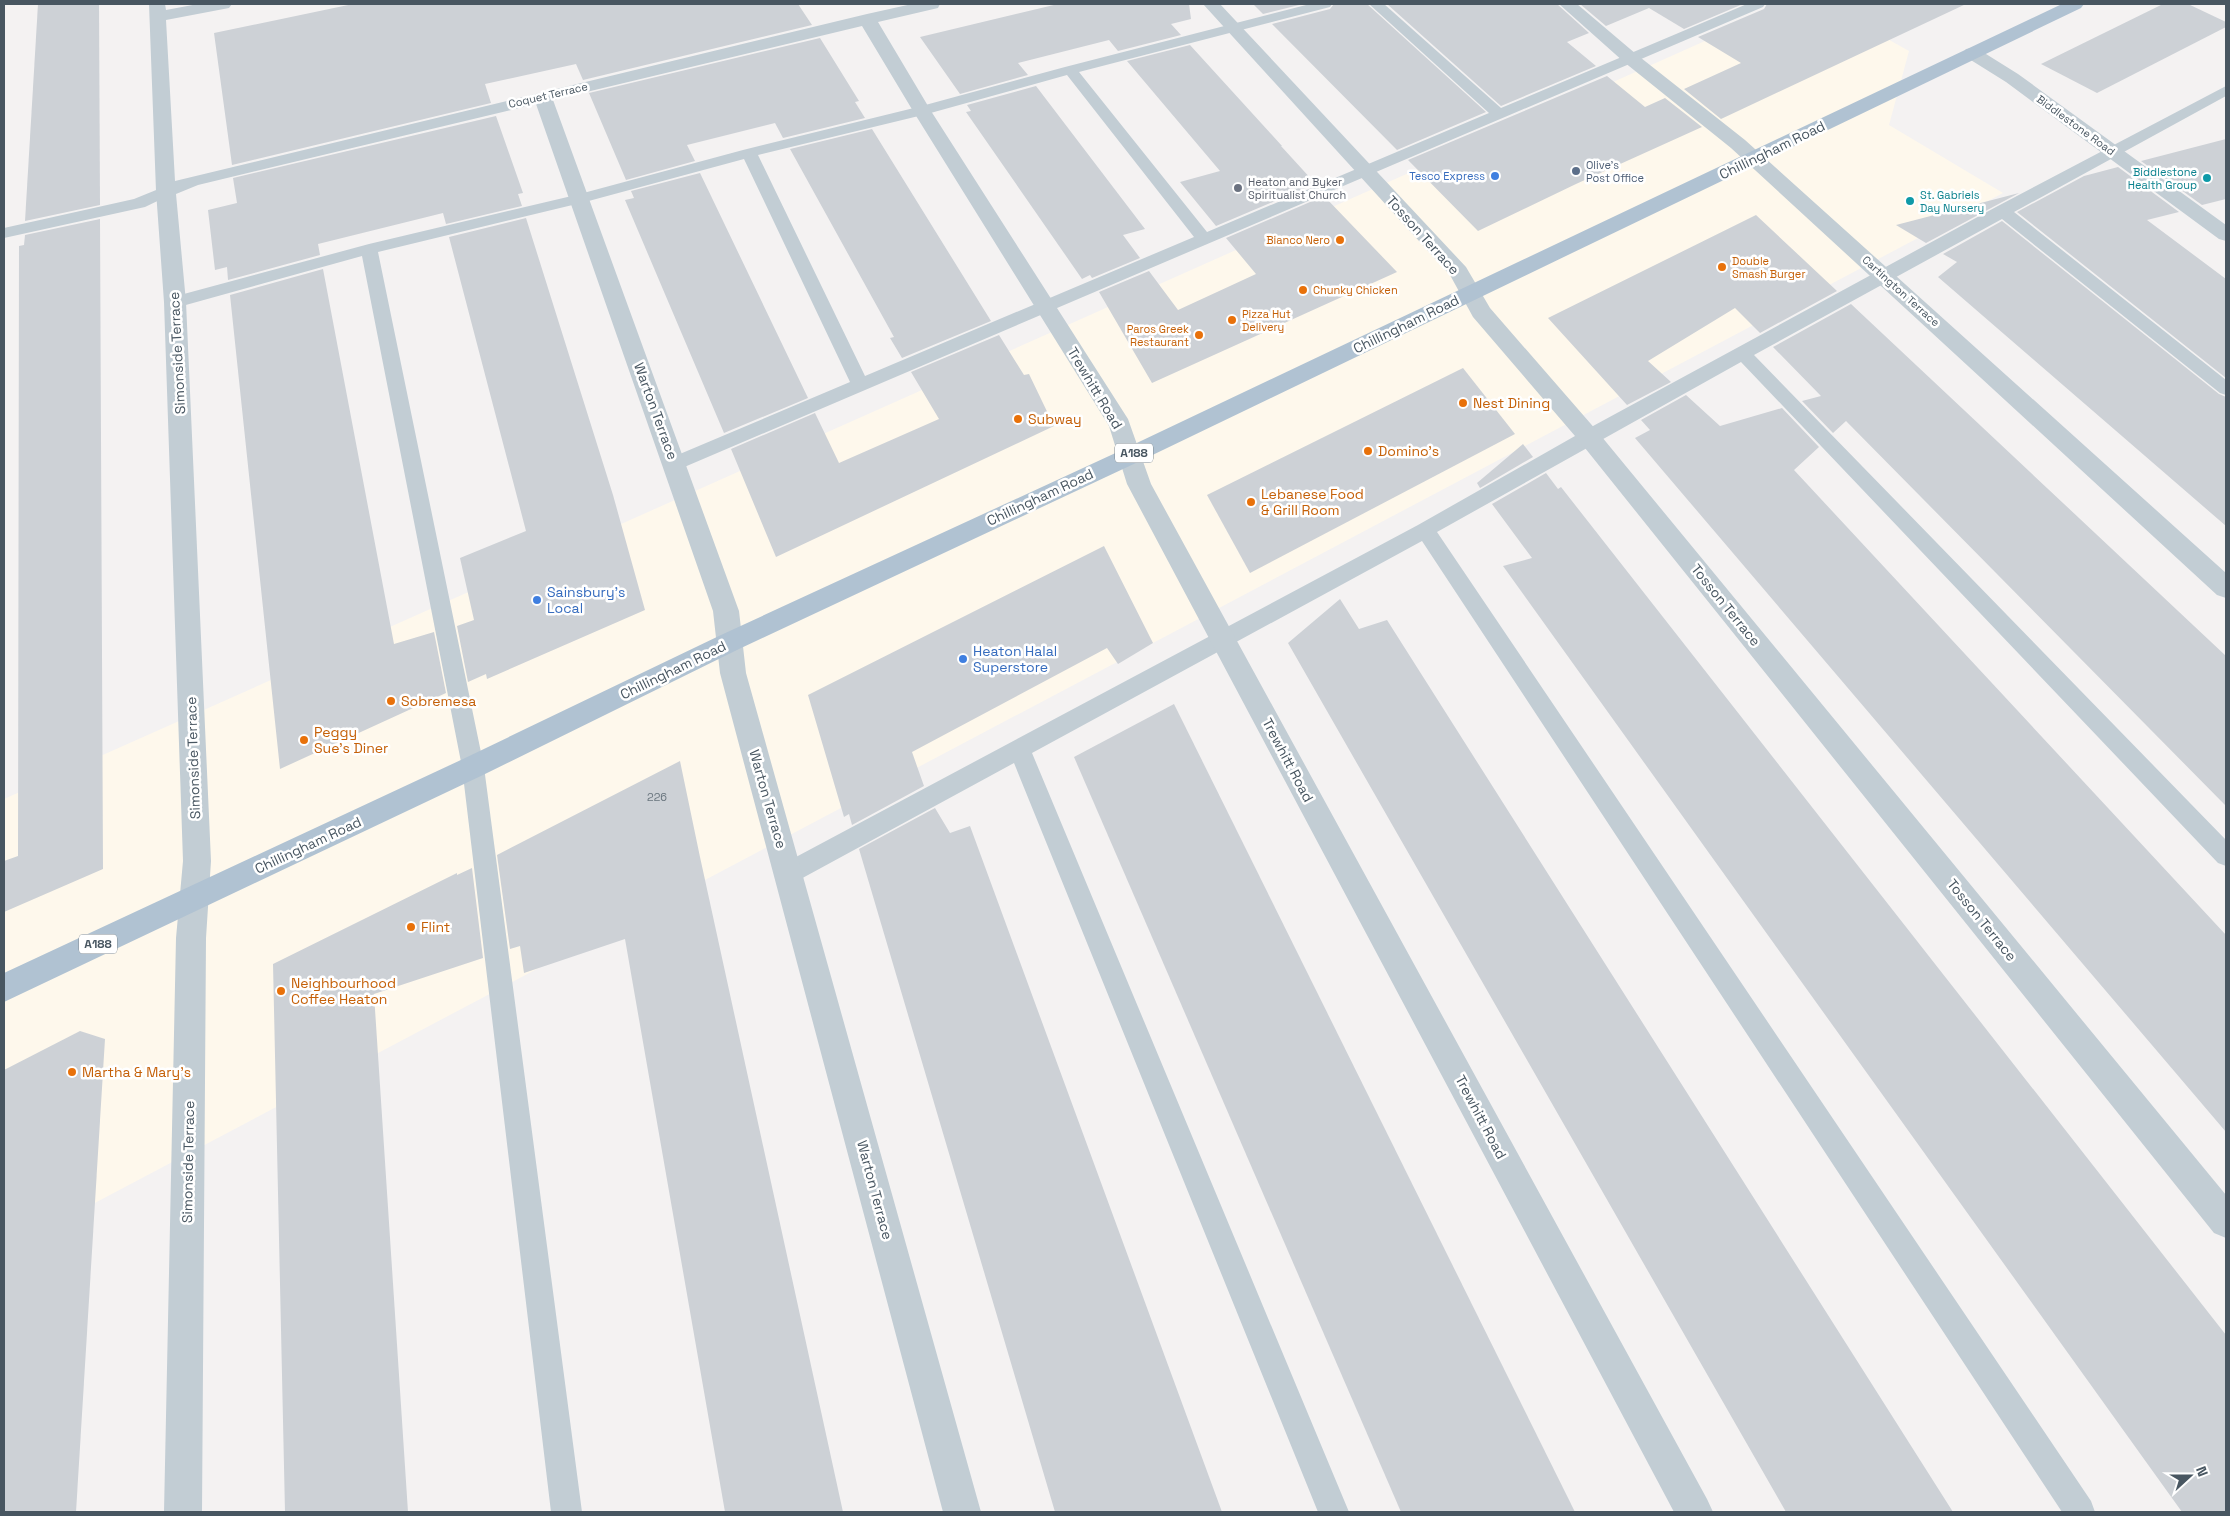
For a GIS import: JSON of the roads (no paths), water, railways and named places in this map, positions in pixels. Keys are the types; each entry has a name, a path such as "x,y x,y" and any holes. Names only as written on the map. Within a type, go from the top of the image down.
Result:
{"main road":[{"name":"Chillingham Road","path":"4,988 473,767 730,642 1130,456 2072,4"}],"street":[{"path":"157,10 223,4"},
{"name":"Coquet Terrace","path":"166,191 192,181 932,4"},
{"name":"Tosson Terrace","path":"1211,4 1459,272 1481,312 1589,437 2226,1221"},
{"name":"Cartington Terrace","path":"1567,4 1630,58 1754,158 2226,588"},
{"name":"Simonside Terrace","path":"157,10 166,191 175,302 197,861 193,900 183,1512"},
{"name":"Trewhitt Road","path":"867,19 922,111 1120,425 1138,484 1694,1512"},
{"name":"Biddlestone Road","path":"1972,53 2012,78 2226,234"},
{"name":"Warton Terrace","path":"543,96 726,611 732,673 789,873 962,1512"}],"lane":[{"path":"175,302 369,249 579,199 749,153 922,111 1070,70 1325,4"},
{"path":"1376,4 1500,115"},
{"path":"675,464 1758,4"},
{"path":"1070,70 1204,239"},
{"path":"789,873 1425,530 1589,437 2226,90"},
{"path":"749,153 860,384"},
{"path":"4,234 139,203 166,191"},
{"path":"2002,211 2226,389"},
{"path":"369,249 473,767 566,1512"},
{"path":"1743,354 2226,856"},
{"path":"1425,530 2080,1512"},
{"path":"1020,750 1333,1512"}],"place":[{"name":"Olive's Post Office","path":"1576,171"},
{"name":"Tesco Express","path":"1495,176"},
{"name":"Biddlestone Health Group","path":"2207,178"},
{"name":"Heaton and Byker Spiritualist Church","path":"1238,188"},
{"name":"St. Gabriels Day Nursery","path":"1910,201"},
{"name":"Bianco Nero","path":"1340,240"},
{"name":"Double Smash Burger","path":"1722,267"},
{"name":"Chunky Chicken","path":"1303,290"},
{"name":"Pizza Hut Delivery","path":"1232,320"},
{"name":"Paros Greek Restaurant","path":"1199,335"},
{"name":"Nest Dining","path":"1463,403"},
{"name":"Subway","path":"1018,419"},
{"name":"Domino's","path":"1368,451"},
{"name":"Lebanese Food & Grill Room","path":"1251,502"},
{"name":"Sainsbury's Local","path":"537,600"},
{"name":"Heaton Halal Superstore","path":"963,659"},
{"name":"Sobremesa","path":"391,701"},
{"name":"Peggy Sue's Diner","path":"304,740"},
{"name":"Flint","path":"411,927"},
{"name":"Neighbourhood Coffee Heaton","path":"281,991"},
{"name":"Martha & Mary's","path":"72,1072"}]}
